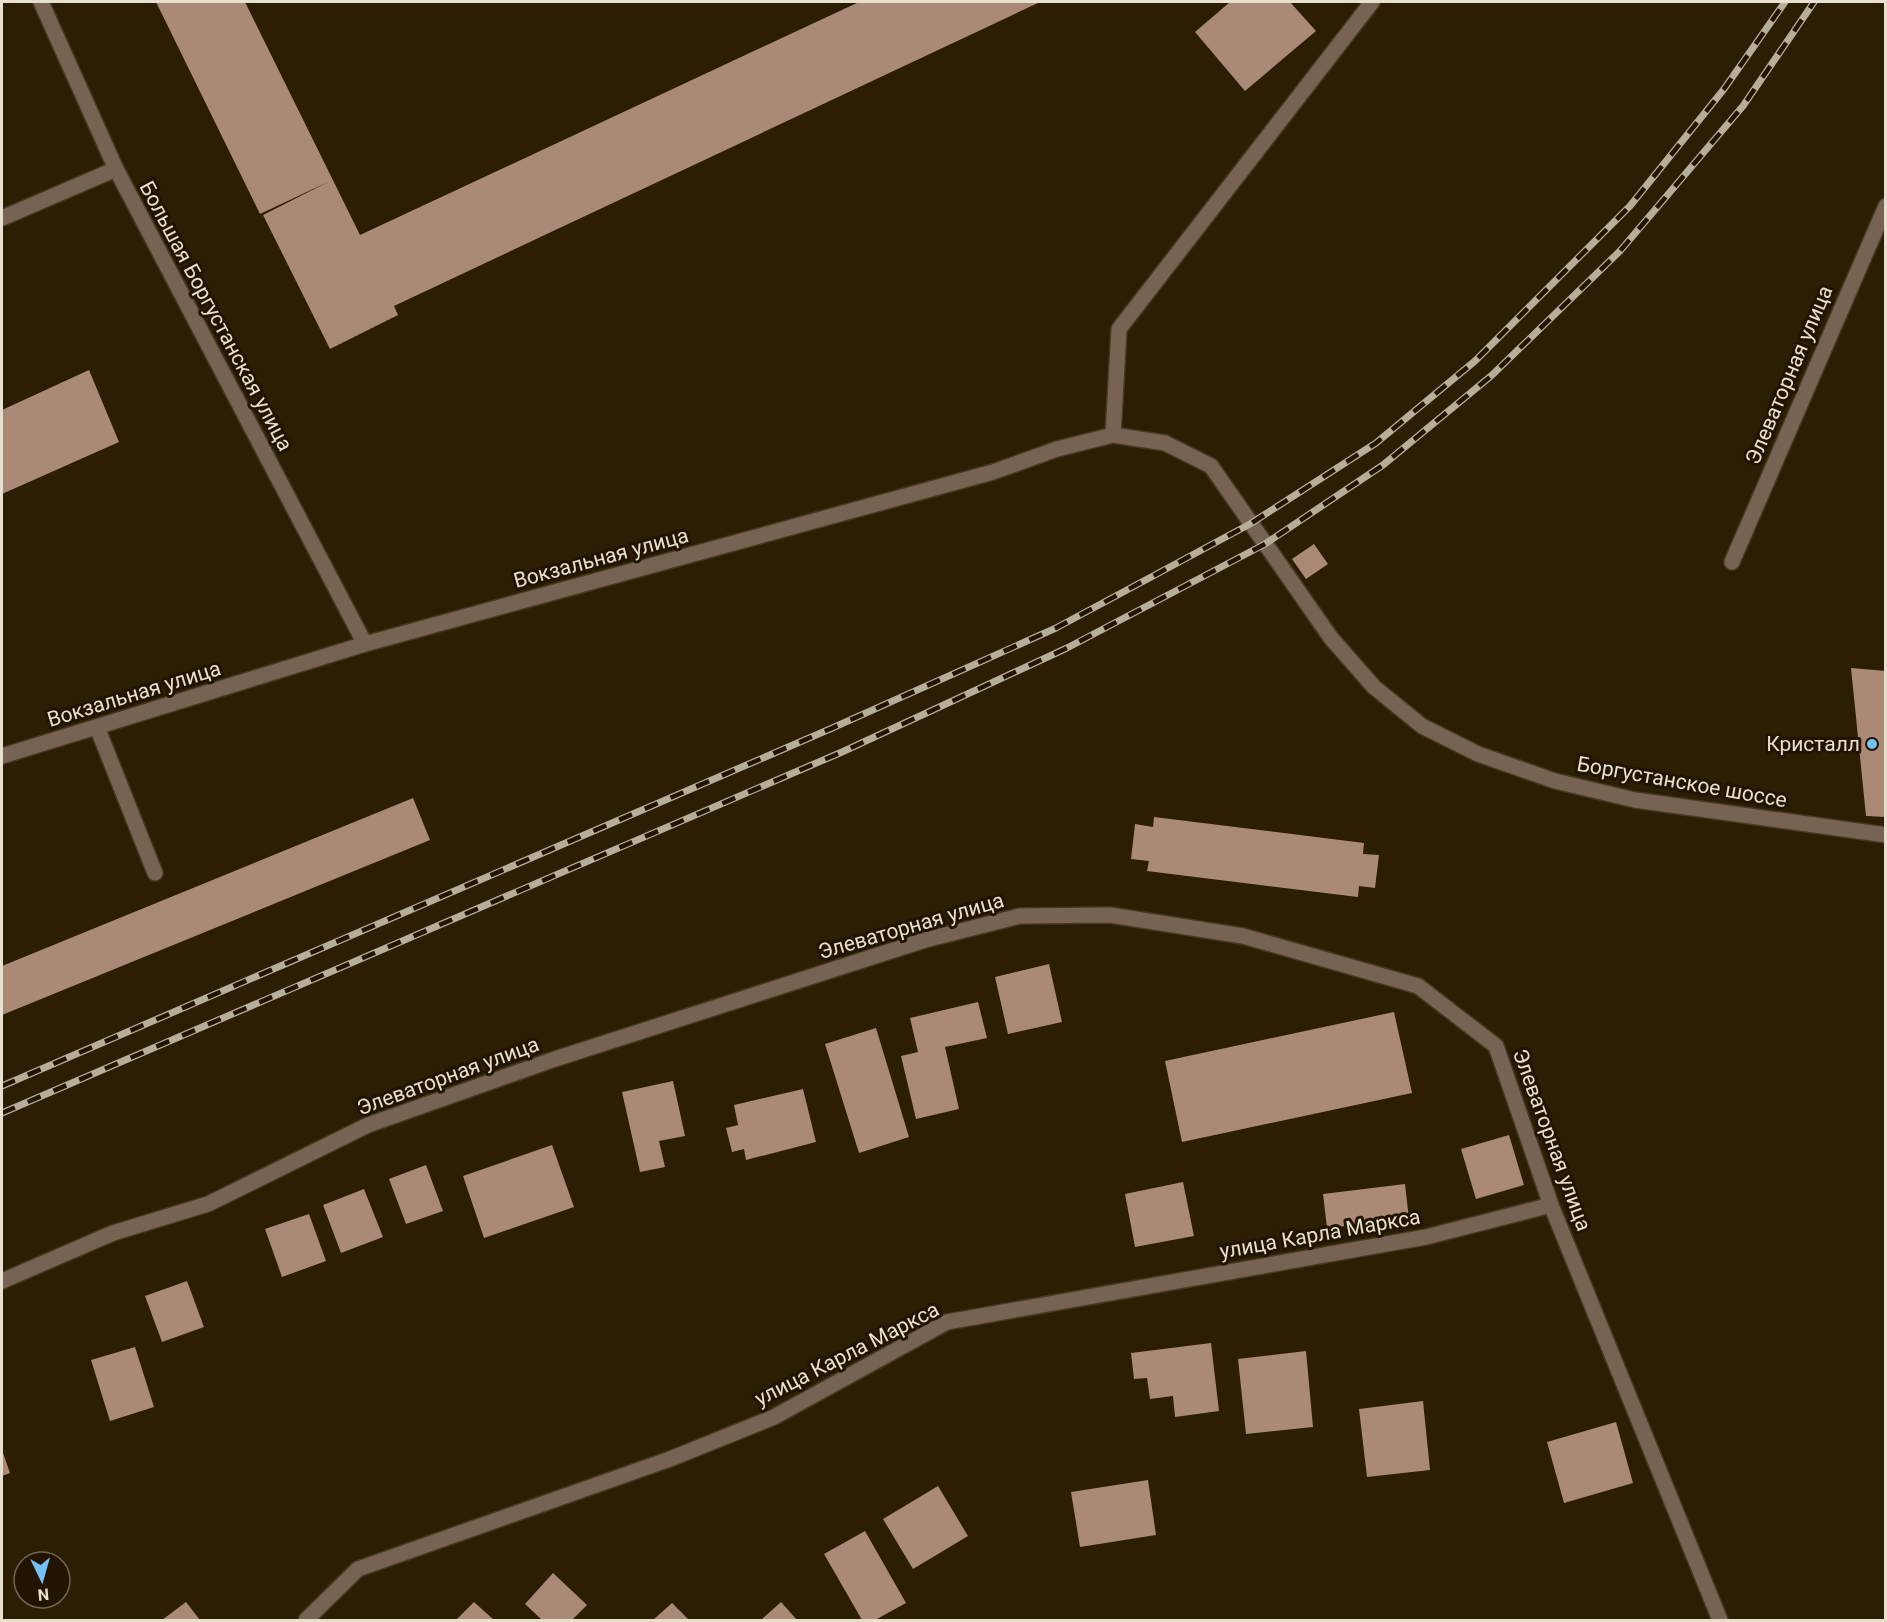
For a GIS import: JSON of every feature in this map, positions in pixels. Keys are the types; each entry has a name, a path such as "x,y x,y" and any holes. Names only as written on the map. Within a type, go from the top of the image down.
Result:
{"street":[{"name":"Большая Боргустанская улица","path":"41,2 116,168 365,644"},
{"path":"1113,435 1119,329 1372,2"},
{"path":"2,218 116,168"},
{"name":"Элеваторная улица","path":"1732,562 1886,206"},
{"name":"Вокзальная улица","path":"2,756 365,644 993,472 1057,449 1113,435 1165,442 1211,466"},
{"name":"Боргустанское шоссе","path":"1211,466 1331,638 1374,687 1422,726 1478,754 1556,781 1635,800 1886,835"},
{"path":"97,727 154,873"},
{"name":"Элеваторная улица","path":"2,1281 113,1233 208,1204 368,1125 555,1059 902,947 1020,916 1110,915 1243,936 1418,986 1496,1046 1551,1205 1720,1620"},
{"name":"улица Карла Маркса","path":"306,1620 358,1569 670,1459 774,1417 947,1323 1426,1237 1551,1205"}],"building":[{"path":"156,2 245,2 360,235 859,2 1038,3 394,306 398,315 330,349 263,215 330,181 260,214"},
{"path":"1230,2 1290,2 1316,31 1245,91 1195,32"},
{"path":"89,370 119,442 2,494 2,410"},
{"path":"1314,544 1328,564 1306,579 1292,559"},
{"name":"Кристалл","path":"1851,668 1886,671 1886,817 1866,816"},
{"path":"413,798 430,840 2,1015 2,966"},
{"path":"1154,817 1364,843 1363,854 1379,855 1375,888 1359,886 1358,897 1147,871 1149,861 1131,859 1135,824 1153,827"},
{"path":"1049,964 1062,1022 1008,1034 995,977"},
{"path":"978,1002 987,1038 945,1047 959,1109 916,1119 901,1056 918,1052 910,1018"},
{"path":"1394,1012 1412,1093 1182,1142 1165,1061"},
{"path":"876,1028 909,1137 859,1153 825,1044"},
{"path":"673,1081 685,1136 659,1141 665,1167 640,1172 622,1092"},
{"path":"803,1089 816,1142 746,1160 744,1149 732,1152 726,1128 738,1125 734,1105"},
{"path":"1509,1135 1524,1185 1476,1199 1461,1149"},
{"path":"552,1145 574,1207 484,1238 463,1176"},
{"path":"426,1165 443,1211 406,1224 389,1179"},
{"path":"1183,1182 1194,1236 1135,1247 1125,1194"},
{"path":"1405,1184 1409,1219 1327,1228 1323,1194"},
{"path":"364,1189 383,1237 341,1253 323,1205"},
{"path":"309,1214 326,1261 282,1277 265,1229"},
{"path":"187,1281 204,1327 162,1342 145,1296"},
{"path":"1211,1343 1219,1411 1175,1417 1173,1396 1150,1399 1147,1378 1134,1379 1131,1353"},
{"path":"135,1347 154,1407 110,1421 91,1360"},
{"path":"1306,1351 1313,1427 1246,1434 1238,1359"},
{"path":"1423,1401 1430,1470 1367,1477 1359,1409"},
{"path":"1616,1422 1633,1483 1564,1503 1547,1442"},
{"path":"2,1450 10,1473 2,1476"},
{"path":"1148,1480 1156,1535 1080,1547 1071,1492"},
{"path":"938,1486 968,1536 913,1569 883,1519"},
{"path":"865,1531 906,1603 875,1620 862,1620 824,1554"},
{"path":"553,1573 587,1605 572,1620 542,1620 525,1604"},
{"path":"186,1602 200,1620 162,1620"},
{"path":"474,1602 494,1620 456,1620"},
{"path":"781,1602 797,1620 761,1620"},
{"path":"672,1603 689,1620 653,1620"}],"railway":[{"path":"2,1086 830,729 1056,628 1250,524 1376,443 1475,361 1630,206 1724,89 1785,2"},
{"path":"2,1113 842,752 1067,648 1265,544 1383,465 1491,376 1620,251 1743,106 1814,2"}],"place":[{"name":"Кристалл","path":"1872,744"}]}
